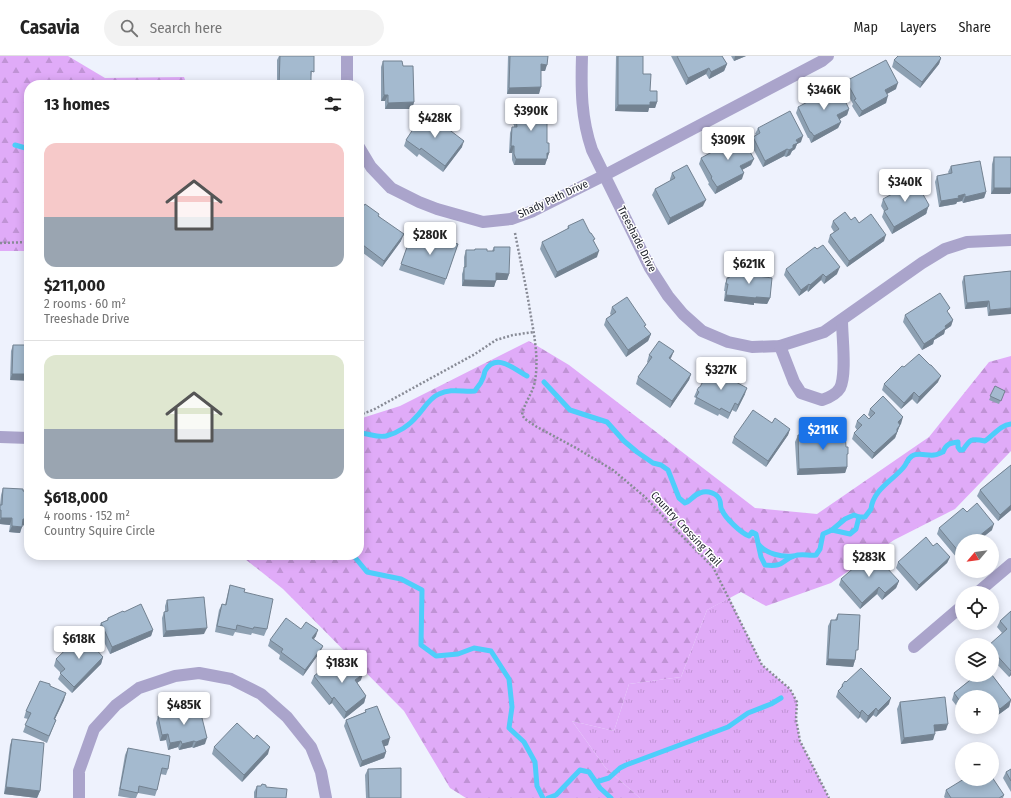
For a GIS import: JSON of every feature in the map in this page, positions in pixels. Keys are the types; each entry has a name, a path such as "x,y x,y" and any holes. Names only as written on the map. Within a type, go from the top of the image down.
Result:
{"street":[{"path":"347,56 347,80"},
{"name":"Treeshade Drive","path":"582,56 582,108 586,131 592,150 650,268 668,296 683,314 702,331 728,342 752,348 780,346 824,332 922,263 945,249 967,242 1011,240"},
{"name":"Shady Path Drive","path":"364,155 371,167 391,188 419,202 437,209 484,222 512,219 533,211 605,175 822,61 828,56"},
{"path":"780,346 794,382 801,393 822,400 832,396 840,388 844,368 842,320"},
{"path":"0,437 24,438"},
{"path":"985,586 1011,564"},
{"path":"914,647 955,612"},
{"path":"79,798 79,771 94,729 116,705 139,688 175,676 199,673 231,679 262,694 287,717 310,747 321,772 326,798"}],"path":[{"name":"Country Crossing Trail","path":"512,219 524,272 537,360 535,383 522,415 525,419 613,470 645,497 713,567 762,665 790,689 797,702 796,718 800,741 829,798"},
{"path":"0,244 24,242"},
{"path":"364,413 373,410 475,354 496,340 534,332"}],"green space":[{"path":"0,56 68,56 105,78 184,77 185,80 24,80 24,251 0,251"},
{"path":"529,341 569,365 755,508 817,514 929,437 989,362 1011,356 1011,451 955,509 894,540 831,583 766,606 741,592 707,610 681,677 629,684 614,731 572,721 605,767 640,798 466,798 450,788 404,711 283,589 246,560 364,560 364,417 400,406"},
{"path":"729,598 762,665 790,689 797,702 796,719 800,741 829,798 640,798 605,767 572,721 614,731 629,684 681,677 707,610"}],"building":[{"path":"280,56 314,56 314,72 311,71 311,80 279,80"},
{"path":"510,56 548,56 547,65 541,64 541,87 509,88"},
{"path":"618,56 643,56 643,74 651,74 650,91 657,91 657,102 650,102 650,105 618,105"},
{"path":"677,56 722,56 727,64 711,72 709,68 688,78"},
{"path":"898,56 939,56 941,58 922,82 894,60"},
{"path":"886,60 898,83 885,90 888,96 862,111 854,100 856,99 846,81"},
{"path":"383,61 402,61 403,66 413,66 414,102 388,103 388,95 384,95"},
{"path":"838,86 849,109 837,115 841,122 814,136 810,132 798,107"},
{"path":"547,100 547,143 549,143 549,153 547,153 547,159 516,159 514,154 514,146 511,146 512,127 517,127 516,118 514,117 515,112 517,109 530,108 529,101"},
{"path":"790,111 803,136 796,140 798,143 793,145 793,148 789,150 787,149 765,161 753,137 760,133 758,128"},
{"path":"426,112 464,141 445,166 421,148 420,150 406,140"},
{"path":"741,136 754,159 740,166 744,173 717,187 701,158"},
{"path":"994,157 1011,157 1011,188 994,188"},
{"path":"980,161 986,192 965,197 965,194 958,196 959,198 941,201 937,176 952,173 951,166"},
{"path":"687,165 706,200 670,218 655,189 675,178 672,173"},
{"path":"912,181 916,182 929,205 894,227 884,211 888,209 883,199 903,188 904,184"},
{"path":"365,204 379,214 378,216 404,234 384,261 364,246"},
{"path":"845,212 851,220 855,217 859,223 871,214 886,235 849,261 830,235 839,229 833,221"},
{"path":"583,219 590,233 595,239 593,240 599,251 557,272 542,242 569,228 568,226"},
{"path":"412,233 441,243 442,239 458,244 446,279 401,264"},
{"path":"823,245 840,267 826,277 823,274 810,285 809,284 801,290 786,269 815,247 817,249"},
{"path":"494,247 510,247 509,274 496,273 496,281 464,280 466,250 487,249 487,251 494,251"},
{"path":"730,271 759,274 758,276 772,278 770,298 726,295 728,284 726,284 727,278 729,278"},
{"path":"1011,271 1011,308 990,310 989,301 967,303 964,276"},
{"path":"940,293 950,308 947,311 953,320 945,326 946,328 924,344 905,315"},
{"path":"627,297 646,325 644,326 651,334 628,350 606,319 616,312 612,307"},
{"path":"659,341 674,351 669,358 691,374 672,401 638,377 652,357 649,355"},
{"path":"13,345 24,345 24,374 12,374"},
{"path":"919,354 941,376 919,397 914,392 904,403 884,384 902,366 904,367"},
{"path":"710,368 747,388 738,405 735,403 730,413 721,408 720,410 696,397 699,392 697,390"},
{"path":"995,386 1005,391 1001,401 990,396"},
{"path":"883,396 903,417 898,422 900,425 897,432 874,453 854,433 862,425 857,421 864,414 869,419 875,413 870,409"},
{"path":"753,410 772,423 775,418 790,429 768,461 734,437"},
{"path":"828,431 845,431 846,447 848,447 847,467 799,469 798,435 828,434"},
{"path":"1011,465 1011,505 1000,515 980,490"},
{"path":"3,488 23,489 24,519 22,527 12,526 12,518 1,518 0,505 2,505"},
{"path":"977,503 994,524 982,534 955,534 955,547 939,528 963,508 967,512"},
{"path":"926,537 933,546 937,543 950,557 919,585 898,562"},
{"path":"872,552 899,581 885,593 879,587 862,603 841,579"},
{"path":"230,585 245,589 244,592 273,599 267,629 254,627 253,629 237,625 236,630 217,626 222,604 226,605"},
{"path":"204,597 207,628 166,631 164,612 168,611 167,600"},
{"path":"141,604 153,630 112,647 101,623 108,620 108,618"},
{"path":"1011,611 1011,671 999,658 999,638 997,638 1007,629 1000,621"},
{"path":"838,614 860,615 858,650 856,650 855,660 828,659 831,620 837,620"},
{"path":"286,618 301,629 306,622 318,630 312,638 323,646 305,670 281,652 283,649 270,640"},
{"path":"82,634 103,657 74,687 60,673 65,669 56,659"},
{"path":"337,658 347,672 356,664 363,674 355,680 366,696 346,712 334,697 332,699 314,676 331,661 332,662"},
{"path":"861,668 891,698 878,711 876,708 868,716 862,710 860,713 838,691 843,686 842,685 845,681 846,682"},
{"path":"40,681 50,684 50,686 66,693 54,719 56,720 49,736 25,725 31,713 26,711"},
{"path":"968,682 997,682 1011,700 1000,709 999,690 958,690"},
{"path":"945,697 948,724 934,725 935,734 904,738 900,702"},
{"path":"199,706 207,738 196,742 194,741 182,744 181,741 170,743 168,734 162,735 158,716"},
{"path":"377,706 390,738 382,741 386,752 362,761 346,720 366,712 365,710"},
{"path":"237,723 254,739 257,735 270,747 244,775 214,747"},
{"path":"12,739 44,743 40,791 6,787"},
{"path":"128,748 170,756 168,769 162,768 157,790 139,786 138,793 120,789"},
{"path":"401,768 401,798 369,798 368,769"},
{"path":"1011,769 1011,781 1006,772"},
{"path":"262,784 266,785 266,787 287,789 286,798 256,798 257,786 261,786"},
{"path":"955,784 955,786 998,786 1004,795 999,798 951,798 946,790"}],"waterway":[{"path":"15,145 24,148"},
{"path":"364,434 376,436 390,435 399,431 411,422 435,396 448,391 475,391 484,377 485,371 489,365 494,363 500,362 511,366 527,376"},
{"path":"544,382 570,410 607,422 624,441 637,452 653,463 661,465 668,470 679,498 685,503 703,492 715,494 719,498 721,508 726,517 734,525 749,536 752,532 756,534 761,557 765,565 776,565 797,555 816,555 820,549 823,534 832,530 850,534 856,529 859,517 865,517 871,509 875,496 899,473 912,456 917,454 936,455 943,452 945,447 949,444 958,442 958,447 960,450 963,450 971,440 985,441 1000,428 1011,424"},
{"path":"832,530 845,519 854,515 859,517"},
{"path":"759,545 766,551 774,554 793,556"},
{"path":"357,560 367,572 401,579 422,590 421,645 436,656 458,654 474,648 491,651 509,679 512,707 509,728 524,742 535,762 537,786 543,798"},
{"path":"596,782 609,778 620,768 626,765 728,727 748,713 771,704 781,698"},
{"path":"548,798 556,795 580,770 589,772 600,788 611,798"}]}
